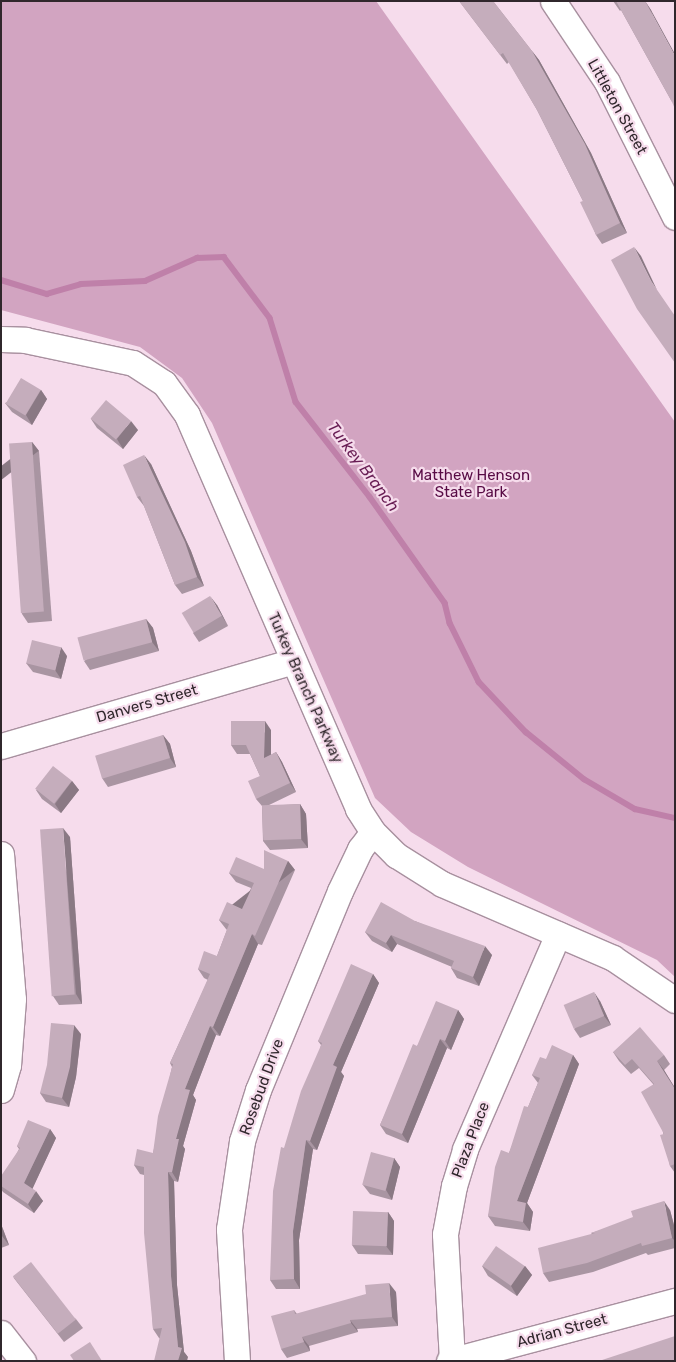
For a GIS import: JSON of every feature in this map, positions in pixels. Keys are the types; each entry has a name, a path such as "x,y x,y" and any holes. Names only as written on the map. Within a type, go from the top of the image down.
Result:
{"street":[{"name":"Littleton Street","path":"553,1 607,82 675,217"},
{"name":"Turkey Branch Parkway","path":"1,339 25,340 132,363 164,383 187,415 358,809 373,832 396,855 442,884 613,958 675,1000"},
{"name":"Danvers Street","path":"1,746 293,661"},
{"name":"Rosebud Drive","path":"237,1361 229,1229 242,1141 258,1090 340,891 360,849 373,832"},
{"path":"1,854 13,999 8,1065 1,1090"},
{"name":"Plaza Place","path":"450,1360 445,1234 454,1186 465,1149 558,934"},
{"name":"Adrian Street","path":"450,1360 675,1301"},
{"path":"1,1333 23,1361"}],"green space":[{"name":"Matthew Henson State Park","path":"1,1 376,1 675,422 675,977 657,960 468,867 411,832 375,798 212,423 182,378 140,347 1,310"}],"building":[{"path":"459,1 493,1 532,51 585,144 620,223 596,235 580,202 583,201 537,110 503,53 500,55"},
{"path":"616,1 645,1 675,56 675,109 672,102"},
{"path":"634,247 651,281 675,316 675,363 637,309 611,260"},
{"path":"21,378 41,390 25,416 6,404"},
{"path":"106,400 131,421 116,440 91,418"},
{"path":"32,442 44,612 21,613 9,444"},
{"path":"144,455 185,542 197,577 175,585 140,496 137,497 123,465"},
{"path":"210,596 222,616 194,633 182,613"},
{"path":"146,619 152,642 84,661 77,637"},
{"path":"32,640 61,647 55,671 26,663"},
{"path":"231,721 265,721 264,758 276,752 290,783 256,799 248,781 260,776 246,745 231,745"},
{"path":"163,735 170,758 102,779 95,756"},
{"path":"53,766 72,781 54,804 35,789"},
{"path":"300,804 301,839 263,840 262,805"},
{"path":"63,828 75,995 52,996 40,830"},
{"path":"264,850 288,861 255,936 252,934 213,1027 210,1026 185,1089 190,1090 176,1139 179,1139 172,1172 168,1172 171,1276 178,1347 182,1348 178,1361 154,1361 162,1328 153,1329 144,1233 144,1167 134,1165 137,1149 153,1153 158,1116 173,1064 170,1063 210,974 198,969 204,951 217,956 229,924 219,920 227,902 242,909 254,883 229,873 236,857 264,869"},
{"path":"381,902 415,921 485,946 473,977 451,968 454,961 391,935 386,943 365,932"},
{"path":"351,964 373,974 333,1065 337,1067 310,1141 306,1140 293,1231 294,1279 270,1280 273,1191 281,1147 284,1148 301,1091 322,1043 318,1041"},
{"path":"594,992 604,1016 574,1029 564,1005"},
{"path":"436,1001 458,1010 445,1041 440,1039 402,1134 380,1125 413,1044 417,1046"},
{"path":"51,1023 74,1025 70,1067 62,1098 40,1093 47,1065"},
{"path":"640,1027 664,1055 657,1061 675,1089 675,1164 670,1166 660,1135 664,1134 641,1092 654,1084 632,1059 625,1065 613,1052"},
{"path":"552,1045 573,1055 517,1201 526,1203 523,1222 488,1216 495,1167 501,1150 509,1153 524,1106 528,1107 540,1078 532,1075 540,1057 546,1059"},
{"path":"28,1120 50,1129 24,1183 36,1191 28,1204 1,1186 1,1176 20,1148 17,1146"},
{"path":"371,1152 394,1158 385,1191 362,1185"},
{"path":"664,1201 672,1238 642,1246 641,1243 587,1263 543,1273 538,1248 595,1233 591,1233 633,1217 631,1211"},
{"path":"353,1211 388,1212 387,1246 352,1245"},
{"path":"496,1246 525,1266 511,1286 482,1266"},
{"path":"31,1262 76,1320 58,1334 13,1276"},
{"path":"389,1283 392,1317 350,1320 351,1323 302,1337 304,1342 281,1349 271,1316 294,1310 295,1314 366,1294 365,1285"},
{"path":"675,1336 675,1361 599,1361"},
{"path":"90,1342 102,1361 74,1361 70,1355"}],"waterway":[{"name":"Turkey Branch","path":"1,280 47,294 81,284 145,281 197,258 224,257 270,318 296,402 370,497 445,603 450,623 479,682 526,732 584,779 635,809 675,818"}]}
